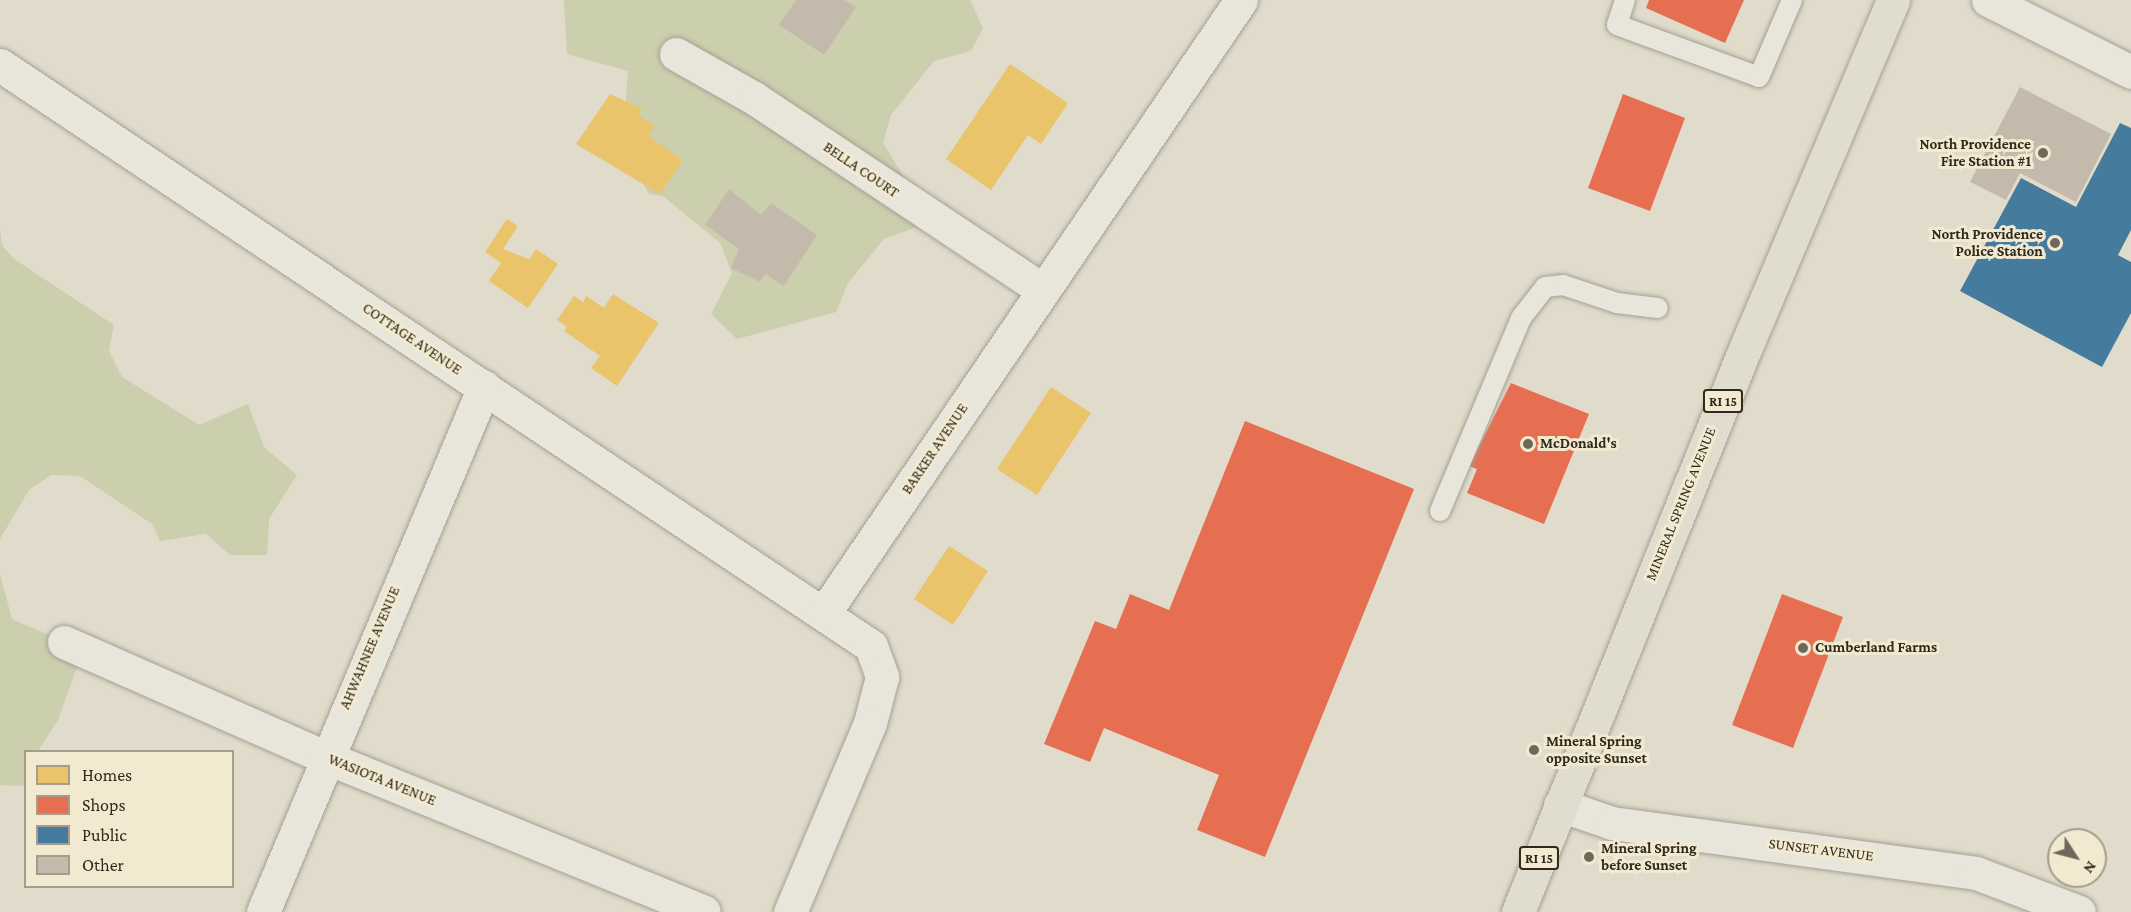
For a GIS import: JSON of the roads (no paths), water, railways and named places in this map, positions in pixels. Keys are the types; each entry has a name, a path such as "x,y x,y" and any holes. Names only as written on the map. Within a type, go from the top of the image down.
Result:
{"main road":[{"name":"MINERAL SPRING AVENUE","path":"1518,912 1560,805 1893,0"}],"street":[{"name":"BARKER AVENUE","path":"824,613 1240,0"},
{"path":"1988,0 2131,72"},
{"name":"BELLA COURT","path":"676,54 754,98 1043,290"},
{"name":"COTTAGE AVENUE","path":"0,65 824,613"},
{"name":"AHWAHNEE AVENUE","path":"263,912 325,757 484,387"},
{"path":"790,912 870,723 882,677 871,646 824,613"},
{"name":"WASIOTA AVENUE","path":"64,642 325,757 704,912"},
{"name":"SUNSET AVENUE","path":"1560,805 1612,823 1976,873 2079,912"}],"lane":[{"path":"1626,0 1617,25 1759,77 1792,0"},
{"path":"1440,511 1521,318 1545,287 1563,285 1617,303 1658,308"}],"place":[{"name":"North Providence Fire Station #1","path":"2043,153"},
{"name":"North Providence Police Station","path":"2055,243"},
{"name":"McDonald's","path":"1528,444"},
{"name":"Cumberland Farms","path":"1803,648"},
{"name":"Mineral Spring opposite Sunset","path":"1534,750"},
{"name":"Mineral Spring before Sunset","path":"1589,857"}]}
